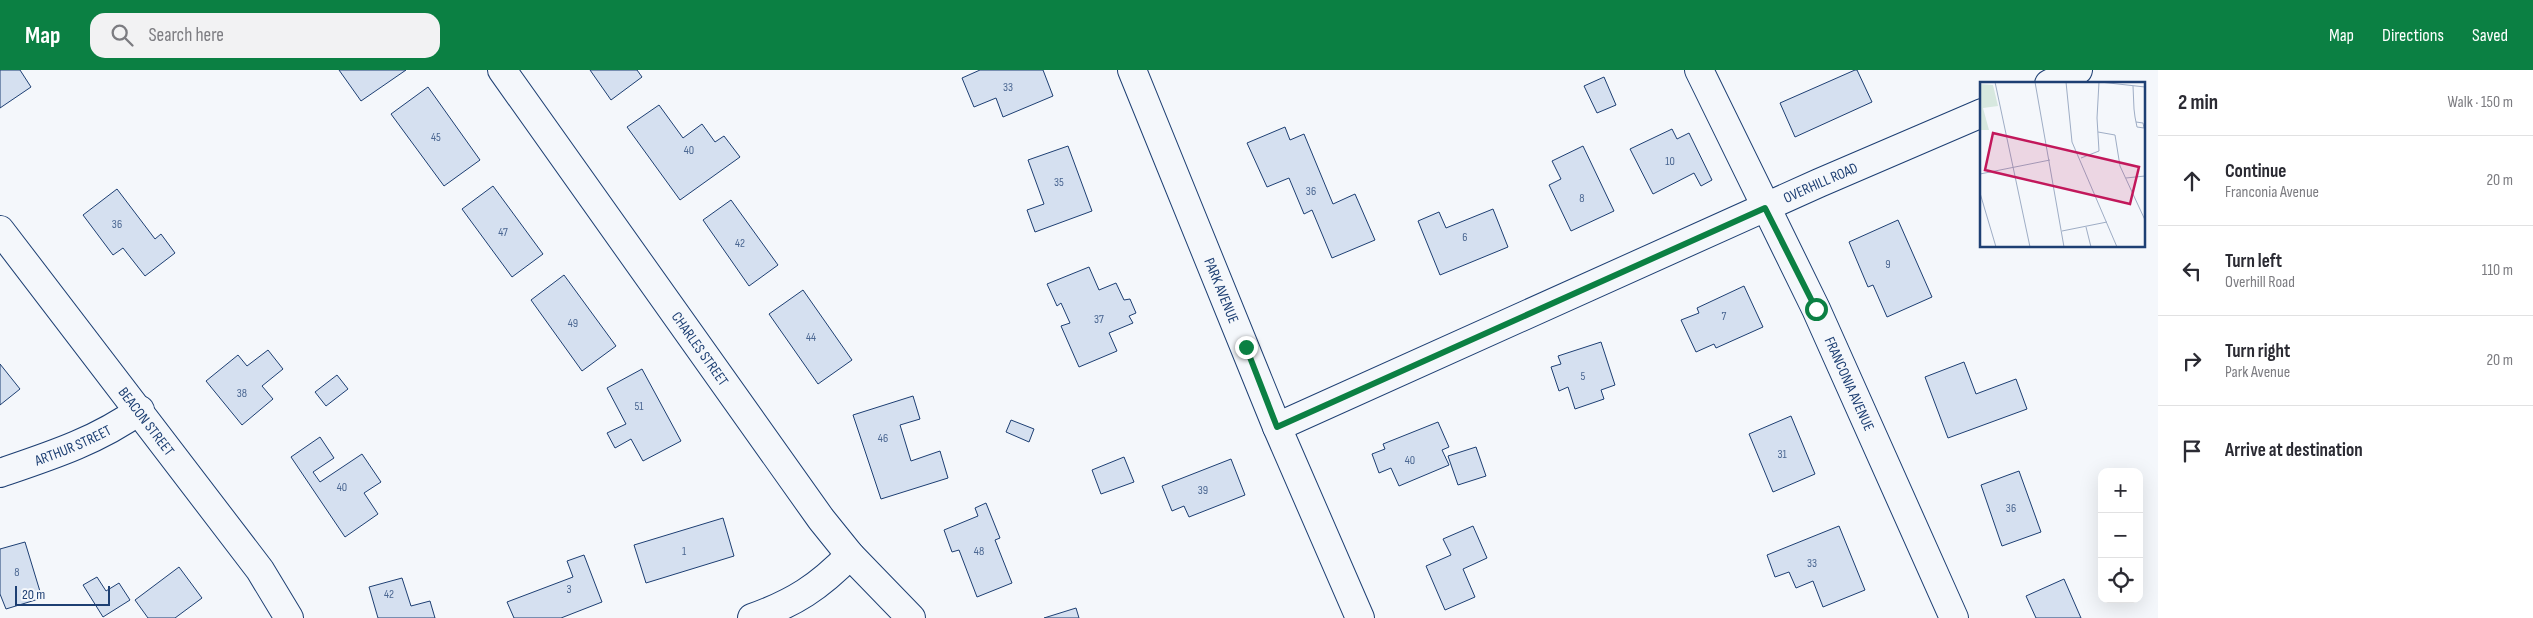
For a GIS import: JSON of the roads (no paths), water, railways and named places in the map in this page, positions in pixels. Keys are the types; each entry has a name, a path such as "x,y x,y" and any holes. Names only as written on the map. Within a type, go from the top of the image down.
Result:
{"street":[{"name":"CHARLES STREET","path":"502,70 790,477 850,555 911,618"},
{"name":"PARK AVENUE","path":"1132,70 1277,427 1360,618"},
{"name":"FRANCONIA AVENUE","path":"1699,70 1848,379 1954,618"},
{"path":"2054,82 2078,70"},
{"name":"OVERHILL ROAD","path":"1277,427 1980,114"},
{"name":"BEACON STREET","path":"0,230 140,410 260,570 289,618"},
{"name":"ARTHUR STREET","path":"0,473 89,442 116,427 140,410"},
{"path":"752,618 780,608 808,593 850,555"}]}
